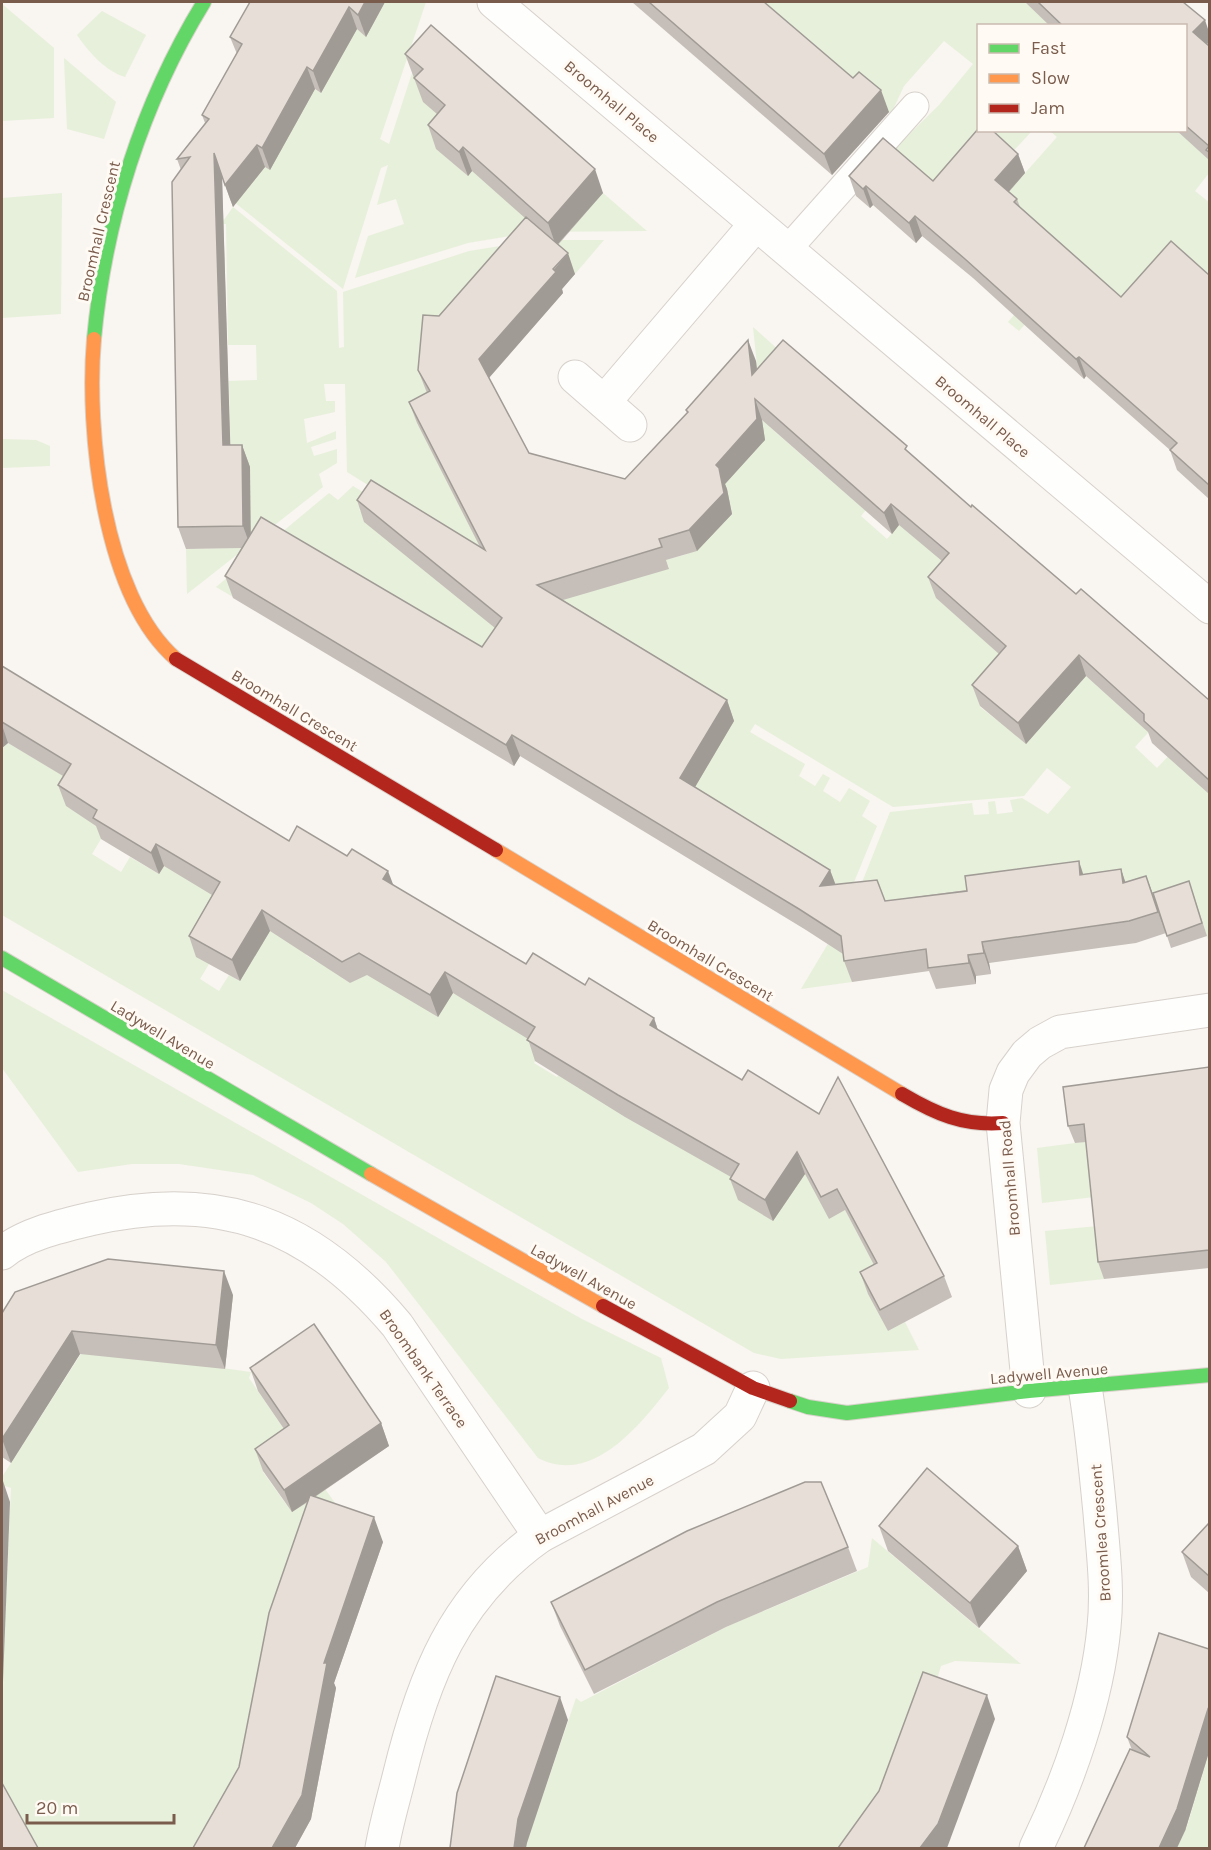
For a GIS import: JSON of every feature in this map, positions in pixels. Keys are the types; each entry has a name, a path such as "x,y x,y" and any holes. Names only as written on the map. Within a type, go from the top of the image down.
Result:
{"street":[{"name":"Broomhall Crescent","path":"204,2 178,47 153,98 138,141 109,241 93,328 93,426 105,511 129,590 140,620 150,635 177,659 934,1113 956,1123 973,1126 1004,1123"},
{"name":"Broomhall Place","path":"494,2 1209,607"},
{"path":"604,402 756,224"},
{"path":"575,376 630,425"},
{"name":"Ladywell Avenue","path":"2,958 483,1239 753,1389 808,1407 847,1413 1029,1391 1209,1375"},
{"name":"Broomhall Road","path":"1029,1391 1004,1123 1005,1097 1013,1073 1027,1054 1040,1042 1060,1032 1209,1010"},
{"name":"Broombank Terrace","path":"2,1253 36,1235 72,1223 109,1215 164,1209 201,1209 228,1213 264,1222 308,1244 337,1263 373,1296 397,1324 540,1536"},
{"name":"Broomlea Crescent","path":"1036,1848 1057,1804 1091,1697 1104,1627 1106,1585 1091,1421 1085,1387"},
{"name":"Broomhall Avenue","path":"382,1848 411,1725 442,1649 483,1585 516,1553 540,1536 704,1449 740,1416 753,1389"}],"lane":[{"path":"787,250 915,106"}],"green space":[{"path":"385,2 426,2 380,139 389,144 424,36 432,92 454,128 437,149 467,175 485,156 603,193 647,231 534,232 468,243 355,278 368,236 404,224 396,199 377,205 388,165 381,168 343,289 229,198 245,177 298,79 321,93 355,32 332,19 373,24"},
{"path":"747,2 1041,2 1034,10 1049,24 977,24 977,132 1031,132 1007,158 940,201 888,155 939,105 973,64 944,41 904,86 891,114"},
{"path":"2,4 54,48 54,118 2,121"},
{"path":"102,11 146,35 125,77 104,66 77,35"},
{"path":"64,58 116,102 104,139 67,129"},
{"path":"1051,132 1178,132 1209,159 1209,173 1195,191 1210,203 1209,383 1124,322 1056,289 1019,331 1008,322 1015,314 1002,199 1057,137"},
{"path":"62,193 61,314 2,318 2,198"},
{"path":"233,207 337,291 339,348 344,347 343,292 469,251 538,240 604,240 575,274 538,242 471,381 417,424 669,568 666,560 687,554 732,514 727,490 723,486 761,405 753,327 791,361 770,427 822,473 875,499 861,516 887,539 901,523 961,513 936,598 1000,653 980,707 998,721 1061,705 1086,676 1131,716 1155,725 1135,747 1157,768 1178,746 1198,783 1209,794 1209,943 1193,893 1157,906 845,930 852,982 801,989 857,895 890,812 972,803 974,815 989,814 988,802 995,801 997,814 1013,812 1010,800 1022,798 1048,814 1071,787 1047,768 1024,796 893,807 755,724 750,732 805,764 799,776 815,786 823,774 830,778 823,791 840,802 849,788 870,801 862,816 877,826 850,892 822,940 555,663 233,597 216,587 329,493 338,500 353,486 373,498 359,510 369,517 458,541 347,472 345,384 324,384 326,401 335,401 335,412 304,419 307,443 336,431 336,439 311,447 314,456 337,449 337,463 319,474 323,487 187,594 186,549 232,548 229,381 257,380 256,345 228,345 226,224 221,224"},
{"path":"2,439 36,440 50,446 50,466 2,468"},
{"path":"8,743 79,785 66,806 107,829 92,854 121,872 130,857 159,874 176,845 218,870 209,964 200,979 219,991 229,975 240,981 259,949 269,920 303,942 306,955 315,961 327,957 341,966 342,978 350,983 368,966 438,1017 453,993 550,1038 534,1063 557,1077 573,1052 605,1104 675,1145 689,1123 825,1135 845,1210 885,1285 888,1331 905,1322 919,1350 781,1359 754,1353 2,915 2,748"},
{"path":"2,990 582,1319 661,1358 669,1388 629,1434 595,1458 577,1464 558,1465 538,1458 386,1262 343,1224 311,1203 253,1175 179,1164 132,1164 78,1172 2,1068"},
{"path":"1113,1138 1209,1184 1042,1203 1037,1148"},
{"path":"1098,1226 1104,1279 1050,1285 1045,1231"},
{"path":"84,1349 251,1372 249,1378 297,1448 263,1472 286,1504 325,1489 338,1507 216,1848 33,1848 2,1793 2,1685 11,1488 2,1485 2,1477"},
{"path":"872,1538 1021,1664 955,1661 941,1666 932,1696 864,1848 525,1848 576,1698 581,1702 728,1626 868,1567"},
{"path":"1209,1752 1209,1848 1177,1848 1188,1823"}],"building":[{"path":"250,2 365,2 358,15 349,7 313,71 307,67 262,148 257,145 225,185 214,153 223,445 242,445 243,526 178,527 172,182 190,157 177,159 209,119 202,115 242,44 230,37"},
{"path":"649,2 764,2 853,78 859,72 881,90 824,154"},
{"path":"1038,2 1183,2 1205,20 1193,32 1209,46 1209,146 1187,127 1187,24 1061,24"},
{"path":"431,25 595,169 548,223 463,147 459,152 428,125 445,105 414,78 423,69 405,54"},
{"path":"977,130 977,132 994,132 1018,154 995,180 1017,199 1014,202 1121,297 1171,241 1209,275 1209,485 1170,450 1177,443 1079,357 1076,359 915,216 909,223 866,186 863,189 849,176 883,138 933,181"},
{"path":"526,217 568,253 553,269 556,272 479,359 529,453 625,479 688,412 686,410 748,340 752,375 783,340 907,446 905,449 971,507 972,505 1076,594 1081,589 1209,700 1209,780 1144,721 1144,714 1079,655 1018,723 972,685 1006,646 928,577 949,553 891,504 884,513 755,399 757,419 716,465 719,468 724,493 689,530 659,539 662,547 537,585 727,700 680,778 830,870 820,886 877,880 885,901 967,891 965,876 1079,861 1080,875 1121,869 1123,883 1146,876 1158,912 1129,921 982,942 984,953 968,955 969,963 928,968 926,949 844,961 841,936 799,909 512,735 506,745 225,576 261,517 482,647 502,618 357,500 371,480 485,550 409,402 430,391 418,370 423,315 439,316"},
{"path":"2,666 289,841 297,826 347,856 352,849 388,871 383,879 526,964 533,953 585,985 589,978 654,1018 650,1025 742,1080 748,1070 819,1114 838,1077 944,1276 880,1310 860,1272 877,1263 837,1189 821,1197 797,1152 765,1200 730,1179 739,1164 527,1040 535,1027 445,972 430,995 359,953 342,962 262,910 232,960 189,936 220,882 156,844 151,853 93,818 97,810 58,785 71,764 2,722"},
{"path":"1189,881 1202,923 1167,936 1153,893"},
{"path":"1209,1067 1209,1250 1098,1262 1084,1124 1068,1126 1063,1087"},
{"path":"108,1259 224,1271 216,1345 72,1331 2,1439 2,1313 15,1292"},
{"path":"314,1324 381,1423 284,1490 255,1449 289,1425 250,1368"},
{"path":"927,1468 1018,1546 970,1603 879,1526"},
{"path":"805,1482 821,1482 848,1547 717,1602 585,1670 551,1602 687,1531"},
{"path":"310,1495 374,1517 324,1663 327,1663 302,1795 272,1848 193,1848 239,1767 269,1613"},
{"path":"1209,1523 1209,1576 1182,1552"},
{"path":"1159,1633 1209,1649 1209,1710 1177,1809 1159,1848 1084,1848 1130,1749 1150,1757 1127,1737"},
{"path":"923,1672 987,1695 938,1824 920,1848 838,1848 879,1791"},
{"path":"496,1676 560,1697 518,1819 514,1848 450,1848 457,1793"},
{"path":"2,1783 38,1848 2,1848"}],"traffic: fast":[{"path":"94,339 107,250 130,164 162,81 204,2"},
{"path":"2,958 371,1174"},
{"path":"790,1401 808,1407 847,1413 1029,1391 1210,1375"}],"traffic: slow":[{"path":"94,339 93,419 97,464 116,554 131,595 151,631 176,659"},
{"path":"496,850 902,1094"},
{"path":"371,1174 603,1306"}],"traffic: jam":[{"path":"176,659 496,850"},
{"path":"902,1094 950,1117 975,1123 1003,1123"},
{"path":"603,1306 753,1388 790,1401"}]}
